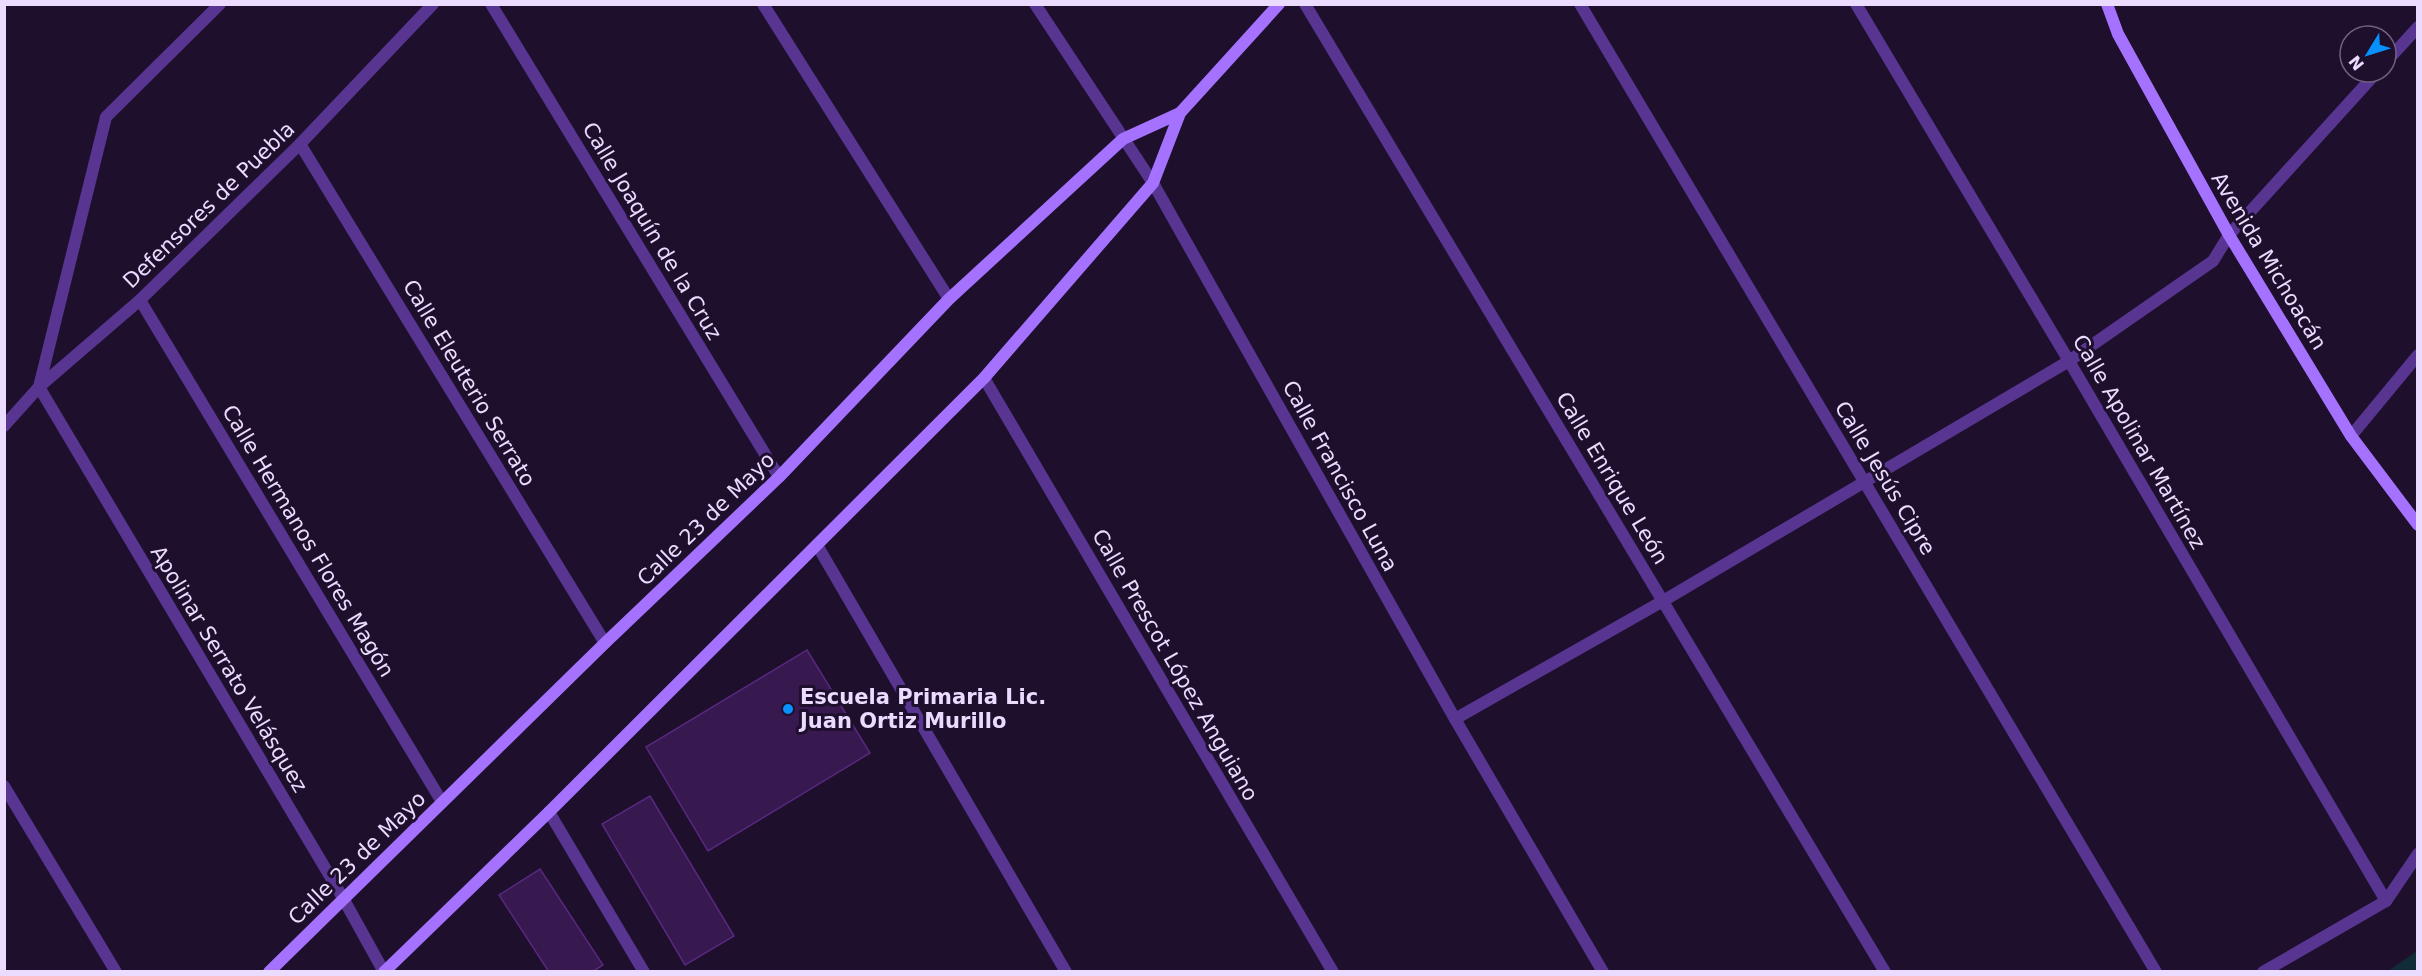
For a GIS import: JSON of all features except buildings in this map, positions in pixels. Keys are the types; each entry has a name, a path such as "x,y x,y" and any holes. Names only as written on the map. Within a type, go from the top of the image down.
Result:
{"street":[{"path":"39,387 106,117 220,4"},
{"name":"Defensores de Puebla","path":"4,426 39,387 140,300 300,144 433,4"},
{"name":"Calle Joaquín de la Cruz","path":"491,4 779,477"},
{"path":"763,4 949,299"},
{"name":"Calle Francisco Luna","path":"1035,4 1153,183 1455,720 1603,972"},
{"name":"Calle 23 de Mayo","path":"384,972 549,812 984,378 1153,183 1180,113 1279,4"},
{"name":"Calle Enrique León","path":"1305,4 1885,972"},
{"name":"Calle Jesús Cipre","path":"1580,4 2157,972"},
{"name":"Calle Apolinar Martínez","path":"1856,4 2386,901"},
{"name":"Avenida Michoacán","path":"2107,4 2118,34 2229,235 2351,436 2418,525"},
{"path":"2398,49 2418,27"},
{"path":"1455,720 1663,601 2069,361 2213,261 2229,235 2366,84"},
{"name":"Calle 23 de Mayo","path":"270,972 605,643 779,477 949,299 1123,139 1180,113"},
{"name":"Calle Eleuterio Serrato","path":"300,144 605,643"},
{"name":"Calle Hermanos Flores Magón","path":"140,300 442,802"},
{"path":"2351,436 2418,355"},
{"name":"Calle Prescot López Anguiano","path":"984,378 1333,972"},
{"name":"Apolinar Serrato Velásquez","path":"39,387 343,898 384,972"},
{"path":"817,545 1066,972"},
{"path":"4,786 116,972"},
{"path":"549,812 644,972"},
{"path":"2264,972 2386,901 2418,854"}],"shaded area":[{"path":"2417,951 2417,971 2388,971"}],"place":[{"name":"Escuela Primaria Lic. Juan Ortiz Murillo","path":"788,709"}]}
